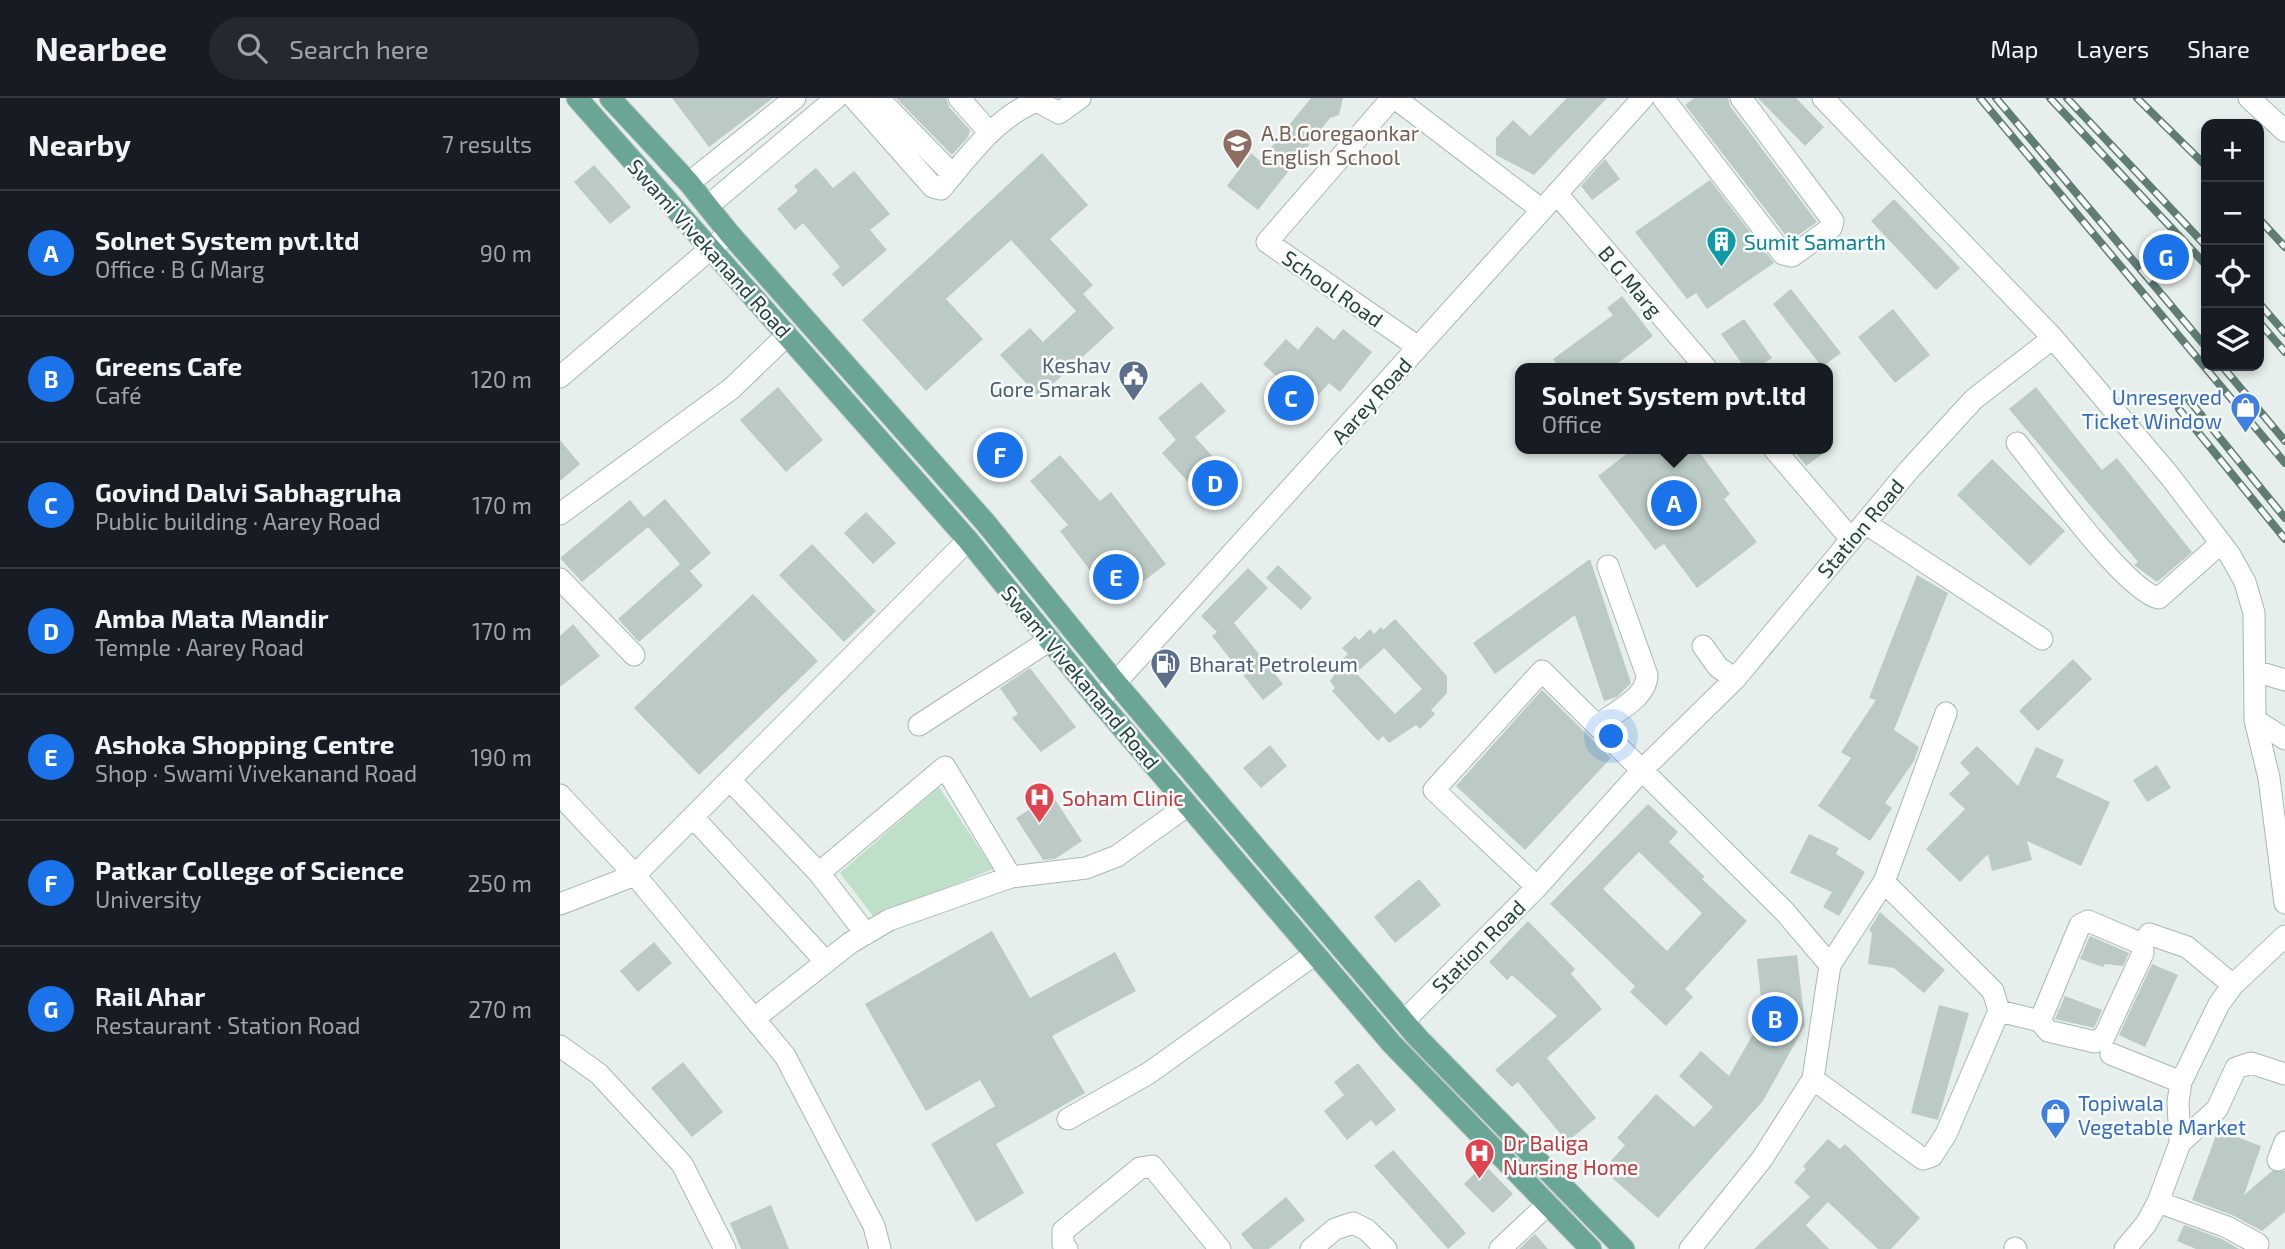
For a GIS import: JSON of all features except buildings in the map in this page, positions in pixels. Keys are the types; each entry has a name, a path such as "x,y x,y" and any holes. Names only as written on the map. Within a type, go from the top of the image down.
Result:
{"main road":[{"name":"Swami Vivekanand Road","path":"577,98 968,540 1099,701 1401,1055 1591,1249"},
{"name":"Swami Vivekanand Road","path":"610,98 689,183 729,233 985,522 1116,683 1404,1021 1624,1249"}],"street":[{"path":"689,183 795,98"},
{"path":"708,206 836,98"},
{"path":"854,98 933,187 941,189 990,133 1025,106 1036,99 1059,113 1080,98"},
{"path":"959,98 990,133"},
{"path":"1394,98 1542,210"},
{"name":"School Road","path":"1394,98 1267,242 1418,347"},
{"name":"Aarey Road","path":"1099,701 1643,98"},
{"path":"1663,98 1783,254 1792,256 1831,228 1833,220 1741,98"},
{"path":"1823,98 2053,338 2169,475 2221,544 2245,582 2253,613 2255,720 2269,778 2285,903"},
{"path":"2249,98 2285,131"},
{"path":"879,99 953,175"},
{"name":"B G Marg","path":"1557,194 1702,363"},
{"path":"563,369 712,250 729,233"},
{"path":"560,514 731,389 787,335"},
{"name":"Station Road","path":"1404,1021 1536,887 1643,769 1735,679 1909,470 1974,399 2053,338"},
{"path":"2017,443 2093,538 2145,594 2159,598 2221,544"},
{"path":"1779,454 1858,531 2042,639"},
{"path":"560,904 635,875 968,540"},
{"path":"1598,725 1637,696 1647,683 1647,675 1608,566"},
{"path":"560,579 634,655"},
{"path":"919,725 1049,640"},
{"path":"1703,646 1718,667 1735,679"},
{"path":"1536,887 1434,790 1542,671 1785,912 1830,965"},
{"path":"2255,671 2285,680"},
{"path":"1690,1249 1762,1159 1813,1079 1830,965 1884,882 1946,713"},
{"path":"2255,720 2285,739"},
{"path":"819,873 945,767 1012,877"},
{"path":"730,780 819,873 866,934"},
{"path":"560,795 635,875 785,1056 874,1226 880,1249"},
{"path":"755,1018 826,962 889,920 1012,877 1086,868 1117,856 1188,805"},
{"path":"693,817 826,962"},
{"path":"1813,1079 1923,1159 1932,1156 1946,1134 1999,1011 1993,991 1884,882"},
{"path":"1999,1011 2040,1021 2048,1031 2095,1042 2104,1037 2143,953 2142,944 2088,921 2080,925 2040,1021"},
{"path":"2149,934 2187,947 2233,985"},
{"path":"2125,1249 2146,1224 2158,1202 2180,1143 2178,1101 2181,1082 2219,1004 2233,985 2285,936"},
{"path":"1068,1119 1149,1073 1315,954"},
{"path":"560,1045 599,1074 682,1164 725,1249"},
{"path":"2111,1054 2181,1082"},
{"path":"2180,1143 2217,1109 2236,1068 2251,1063 2285,1074"},
{"path":"1067,1249 1063,1231 1140,1168 1152,1166 1220,1249"},
{"path":"2158,1202 2227,1227 2258,1244"},
{"path":"1500,1249 1548,1204"},
{"path":"1311,1249 1335,1229 1353,1223 1367,1230 1385,1249"}],"green space":[{"path":"939,787 993,869 874,917 840,873"}],"railway":[{"path":"1980,98 2285,463"},
{"path":"1996,98 2201,341"},
{"path":"2050,98 2201,260"},
{"path":"2067,98 2205,245"},
{"path":"2137,98 2201,161"},
{"path":"2264,224 2285,247"},
{"path":"2263,308 2285,333"},
{"path":"2264,328 2285,352"},
{"path":"2226,371 2285,441"},
{"path":"2189,400 2285,518"},
{"path":"2179,409 2285,539"}],"place":[{"name":"A.B.Goregaonkar English School","path":"1238,171"},
{"name":"Rail Ahar","path":"2166,257"},
{"name":"Sumit Samarth","path":"1721,268"},
{"name":"Govind Dalvi Sabhagruha","path":"1291,398"},
{"name":"Keshav Gore Smarak","path":"1134,403"},
{"name":"Unreserved Ticket Window","path":"2245,435"},
{"name":"Patkar College of Science","path":"1000,455"},
{"name":"Amba Mata Mandir","path":"1215,483"},
{"name":"Solnet System pvt.ltd","path":"1674,503"},
{"name":"Ashoka Shopping Centre","path":"1116,577"},
{"name":"Bharat Petroleum","path":"1166,690"},
{"name":"Soham Clinic","path":"1039,824"},
{"name":"Greens Cafe","path":"1775,1019"},
{"name":"Topiwala Vegetable Market","path":"2055,1141"},
{"name":"Dr Baliga Nursing Home","path":"1480,1181"}]}
